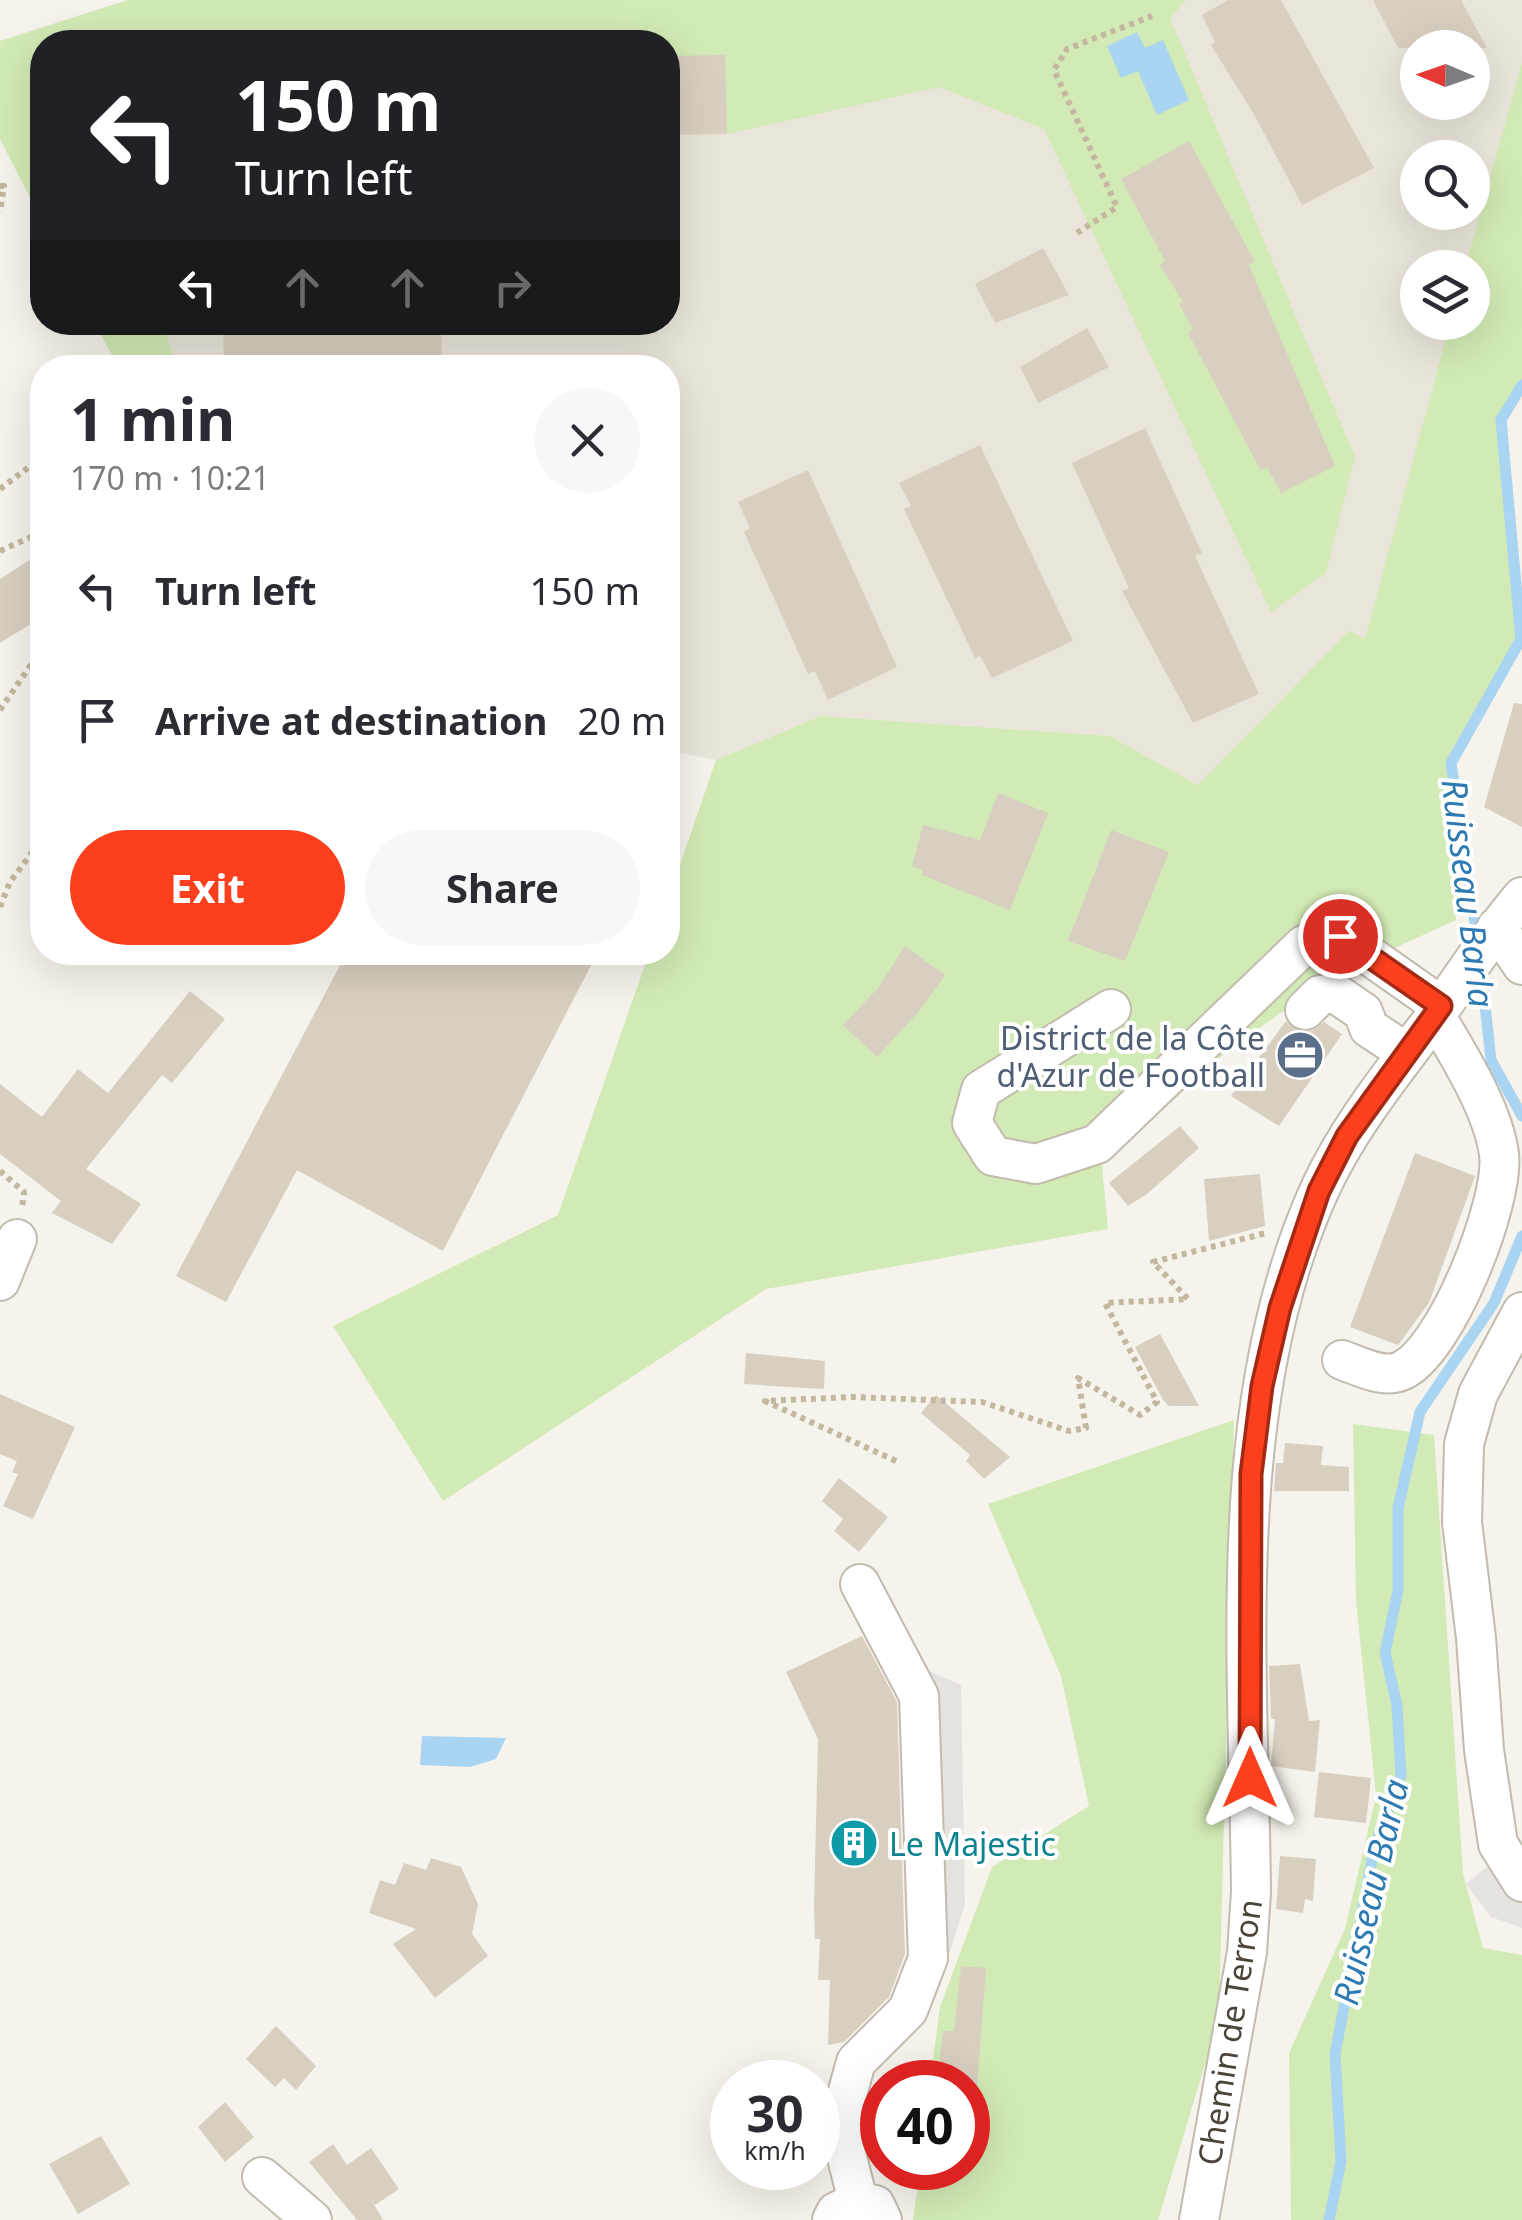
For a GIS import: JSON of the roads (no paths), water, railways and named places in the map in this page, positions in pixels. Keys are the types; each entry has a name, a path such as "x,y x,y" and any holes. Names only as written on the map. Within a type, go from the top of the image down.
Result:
{"street":[{"name":"Chemin de Terron","path":"1199,2220 1248,1952 1252,1892 1252,1452 1280,1308 1302,1238 1347,1136 1491,933 1522,896"},
{"path":"1491,933 1522,965"},
{"path":"1111,1009 981,1090 972,1123 992,1156 1036,1164 1097,1144 1304,945 1340,936 1445,1000 1499,1154 1494,1208 1452,1312 1415,1362 1398,1373 1387,1373 1342,1360"},
{"path":"1306,1010 1320,994 1335,993 1363,1012 1369,1028 1407,1053"},
{"path":"0,1280 18,1239"},
{"path":"1522,1312 1478,1394 1464,1444 1462,1522 1484,1750 1498,1844 1522,1882"},
{"path":"858,2214 842,2138 846,2098 856,2062 908,2010 928,1958 919,1696 860,1584"},
{"path":"262,2177 312,2220"}],"water":[{"path":"1137,32 1145,48 1163,40 1189,100 1157,115 1138,71 1121,78 1107,46"},
{"path":"422,1736 506,1738 496,1759 470,1767 420,1765"}],"waterway":[{"name":"Ruisseau Barla","path":"1477,936 1451,763 1521,639 1501,420 1522,385"},
{"name":"Ruisseau Barla","path":"1481,969 1491,1060 1522,1116"},
{"name":"Ruisseau Barla","path":"1329,2220 1341,2161 1335,2054 1375,1845 1401,1776 1397,1705 1385,1653 1398,1590 1398,1508 1420,1412 1494,1303 1522,1236"}],"place":[{"name":"District de la Côte d'Azur de Football","path":"1300,1055"},
{"name":"Le Majestic","path":"854,1843"}]}
